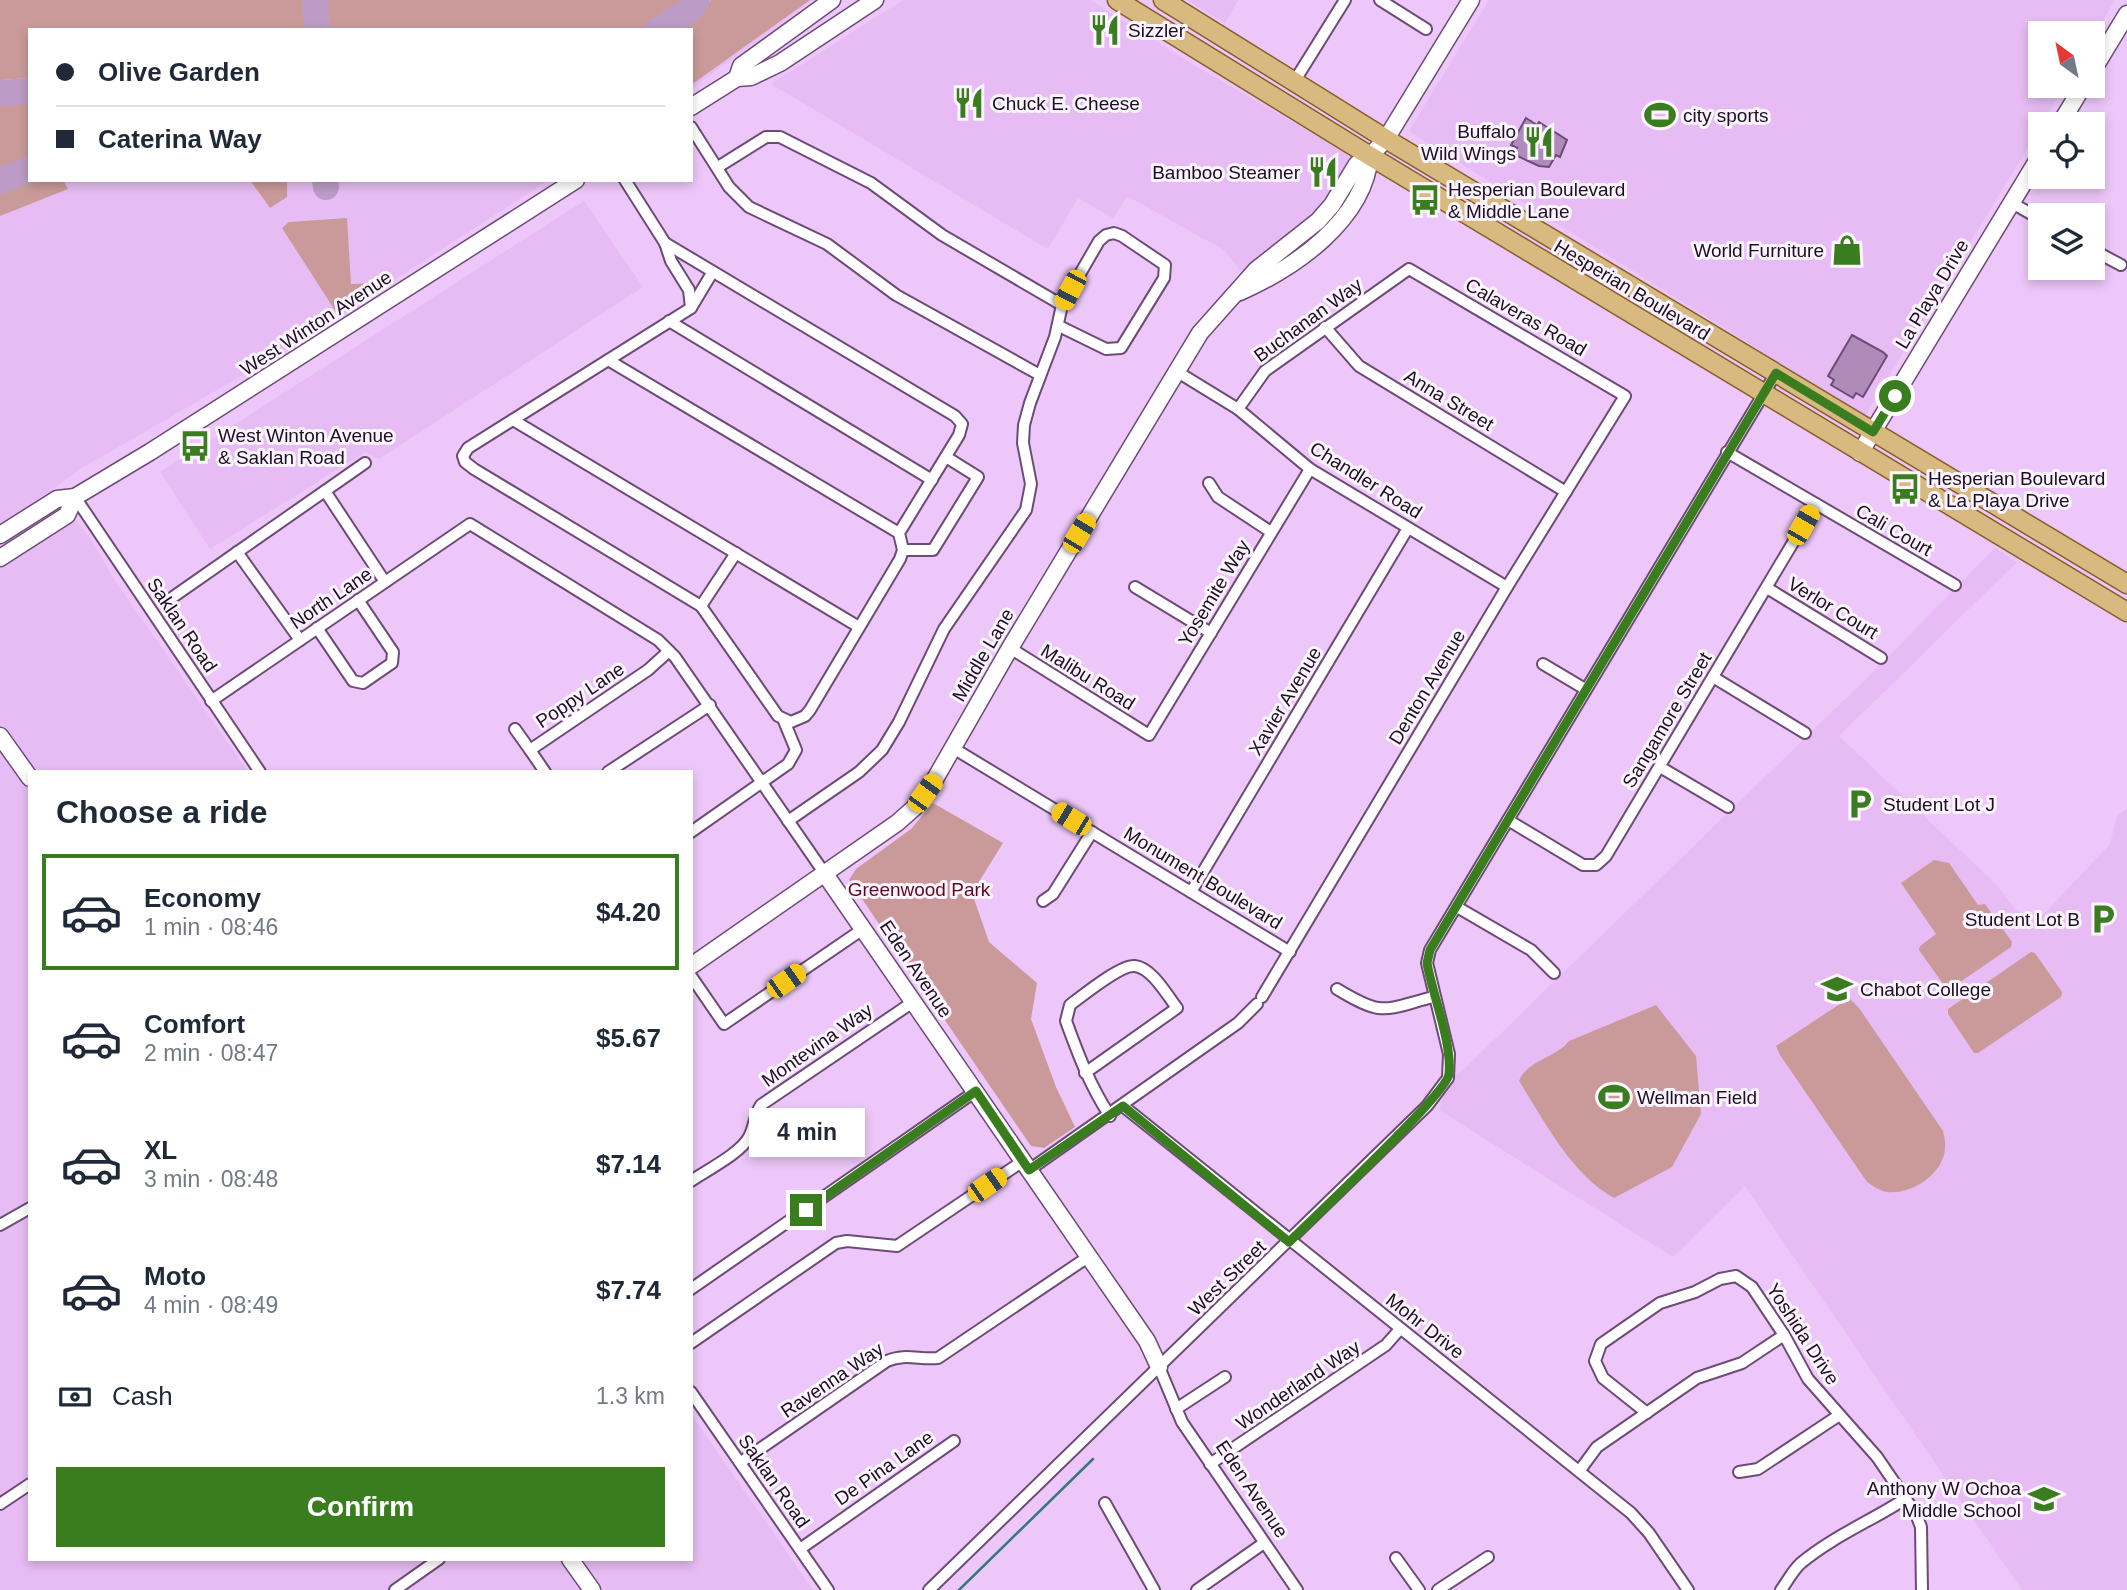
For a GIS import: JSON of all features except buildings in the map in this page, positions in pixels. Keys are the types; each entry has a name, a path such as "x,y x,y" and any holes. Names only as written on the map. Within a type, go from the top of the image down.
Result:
{"main road":[{"path":"693,106 737,78 751,77 780,63 875,0"},
{"name":"Hesperian Boulevard","path":"1117,0 1860,453 2127,612"},
{"name":"Hesperian Boulevard","path":"1163,0 1386,139 2127,584"},
{"name":"Middle Lane","path":"693,965 825,874 914,808 953,748 1176,371 1214,314 1256,270 1318,221 1332,205 1357,164 1370,156 1386,139 1471,0"},
{"path":"780,63 783,48 816,22 827,3"},
{"path":"737,78 741,66 827,3"},
{"path":"2105,50 2127,14"},
{"name":"La Playa Drive","path":"1860,453 2028,176"},
{"name":"West Winton Avenue","path":"0,535 57,499 75,497 259,384 573,182"},
{"name":"West Winton Avenue","path":"0,558 67,515 75,497"},
{"path":"0,736 28,775"},
{"name":"Eden Avenue","path":"825,874 1153,1351 1159,1367"},
{"path":"571,1561 592,1590"}],"street":[{"path":"1294,82 1345,0"},
{"path":"1380,0 1426,29"},
{"path":"693,130 734,194 749,207 827,244 896,295 1040,375"},
{"path":"718,167 765,137 780,137 871,183 942,235 1062,305"},
{"path":"626,182 665,243 671,261 689,290 691,308"},
{"path":"2012,203 2028,212"},
{"path":"788,821 859,772 882,750 899,722 944,629 1026,510 1031,484 1023,443 1024,425 1059,326 1062,305 1100,241 1114,233 1165,265 1164,278 1121,348 1106,349 1059,326"},
{"path":"665,243 955,416 962,424 962,429 946,457 899,533 903,550 810,710 797,721 784,721"},
{"path":"2105,256 2121,265"},
{"name":"Buchanan Way","path":"1238,409 1265,371 1409,269"},
{"name":"Calaveras Road","path":"1409,269 1625,396"},
{"path":"693,831 788,764 796,750 784,721 701,606 465,462 463,452 691,308 712,273"},
{"path":"669,321 932,480"},
{"name":"Anna Street","path":"1325,327 1359,366 1566,492"},
{"path":"608,360 899,533"},
{"name":"Chandler Road","path":"1176,371 1238,409 1310,469 1507,587"},
{"name":"West Street","path":"929,1590 1427,1106 1448,1078 1449,1054 1433,998 1427,963 1430,950 1776,373"},
{"name":"Denton Avenue","path":"693,1342 836,1243 847,1241 897,1246 1110,1116 1238,1023 1259,1001 1290,951 1507,587 1625,396"},
{"path":"513,420 859,627"},
{"name":"Cali Court","path":"1727,452 1955,585"},
{"path":"903,550 933,550 978,477 946,457"},
{"path":"173,597 365,463"},
{"name":"Yosemite Way","path":"1149,736 1310,469"},
{"path":"1209,483 1218,497 1270,532"},
{"path":"325,491 385,582"},
{"name":"Saklan Road","path":"75,497 259,770"},
{"name":"Sangamore Street","path":"1508,820 1583,865 1596,865 1606,856 1816,504"},
{"name":"Eden Avenue","path":"470,524 658,640 710,705 825,874"},
{"name":"North Lane","path":"211,701 470,524"},
{"name":"Xavier Avenue","path":"1191,892 1408,528"},
{"path":"237,552 300,640"},
{"path":"701,606 736,553"},
{"path":"1135,587 1211,633"},
{"name":"Verlor Court","path":"1767,588 1881,658"},
{"path":"317,628 354,681 363,683 392,663 393,652 358,600"},
{"name":"Malibu Road","path":"1010,648 1149,736"},
{"name":"Poppy Lane","path":"544,770 530,750 648,670 669,651"},
{"path":"1542,664 1585,689"},
{"path":"1713,677 1805,733"},
{"path":"611,770 710,705"},
{"path":"516,729 530,750"},
{"name":"Monument Boulevard","path":"953,748 1290,951"},
{"path":"1660,767 1728,807"},
{"path":"1043,901 1053,894 1093,832"},
{"path":"1457,906 1531,950 1554,973"},
{"path":"693,979 724,1024 863,929"},
{"path":"1085,1073 1177,1008 1144,970 1135,966 1124,968 1070,1005 1066,1021 1085,1073 1110,1116"},
{"path":"1337,989 1366,1007 1382,1011 1433,998"},
{"name":"Montevina Way","path":"693,1180 740,1148 749,1138 755,1115 761,1105 913,1002"},
{"path":"693,1288 976,1091"},
{"name":"Mohr Drive","path":"1123,1106 1289,1242 1631,1513 1688,1590"},
{"path":"0,1225 28,1209"},
{"name":"Ravenna Way","path":"741,1462 887,1361 900,1355 938,1358 1088,1257"},
{"name":"Yoshida Drive","path":"1647,1413 1603,1378 1595,1361 1601,1344 1660,1303 1695,1292 1720,1279 1736,1276 1752,1287 1784,1335 1808,1379 1877,1457 1905,1499 1921,1527 1922,1590"},
{"name":"Wonderland Way","path":"1210,1464 1386,1345 1400,1329"},
{"path":"1580,1470 1597,1447 1697,1378 1742,1363 1784,1335"},
{"name":"Eden Avenue","path":"1159,1367 1176,1409 1210,1464 1297,1590"},
{"path":"1176,1409 1225,1377"},
{"name":"Saklan Road","path":"693,1395 828,1590"},
{"path":"1739,1472 1758,1469 1838,1416"},
{"name":"De Pina Lane","path":"800,1549 954,1441"},
{"path":"0,1504 28,1486"},
{"path":"1786,1588 1799,1565 1856,1525 1880,1516 1905,1499"},
{"path":"1104,1503 1154,1590"},
{"path":"1197,1590 1264,1543"},
{"path":"1438,1590 1488,1557"},
{"path":"1396,1558 1419,1590"},
{"path":"395,1590 436,1561"}],"shaded area":[{"path":"0,0 813,0 693,88 693,28 28,28 28,182 546,182 276,356 82,468 53,489 94,544 112,576 247,770 28,770 28,1561 693,1561 693,1417 813,1590 0,1590"},
{"path":"903,0 1090,0 1202,70 1354,157 1314,213 1282,245 1242,272 1224,250 1127,196 1113,218 1078,198 1048,249 771,84"},
{"path":"1187,0 1238,0 1225,23"},
{"path":"1489,0 2115,0 2103,21 2028,21 2028,98 2058,98 2049,112 2028,112 2028,147 1865,416 1409,131"},
{"path":"584,201 643,287 379,459 365,452 210,549 160,472"},
{"name":"Chabot College","path":"1995,548 2017,562 1839,736 1996,884 2016,910 2034,920 2044,914 2110,844 2117,816 2127,809 2127,1590 2022,1590 1745,1186 1673,1257 1439,1110 1447,1083 1872,673"}],"green space":[{"path":"0,0 305,0 307,28 28,28 28,78 0,80"},
{"path":"325,0 687,0 682,7 645,28 327,28"},
{"path":"711,0 810,0 693,84 693,28 683,28 703,13"},
{"path":"28,102 28,159 0,170 0,104"},
{"path":"29,182 64,182 68,189 0,216 0,194"},
{"path":"251,182 287,182 287,197 270,208"},
{"path":"347,218 351,284 382,283 384,287 341,314 336,312 282,228 289,222"},
{"name":"Greenwood Park","path":"933,803 1003,843 972,893 989,942 1037,983 1031,1019 1056,1087 1075,1127 1044,1148 1031,1146 849,880 856,869 911,829"},
{"path":"1934,860 1949,863 1978,905 1985,904 2012,942 2011,947 1950,989 1946,988 1919,950 1920,946 1936,934 1901,883"},
{"path":"2031,952 2035,953 2062,992 2061,997 1978,1053 1974,1053 1948,1014 1948,1009"},
{"path":"1849,998 1859,1008 1943,1131 1945,1146 1939,1166 1925,1181 1906,1190 1887,1192 1867,1182 1776,1046"},
{"name":"Wellman Field","path":"1656,1005 1696,1056 1701,1114 1672,1167 1614,1198 1599,1188 1572,1161 1519,1081 1528,1068 1569,1041"}],"waterway":[{"path":"959,1590 1093,1459"}],"taxiway":[{"path":"315,0 317,28"},
{"path":"661,28 689,11 697,0"},
{"path":"0,93 28,91"},
{"path":"0,181 28,170"},
{"path":"325,182 326,187"}],"place":[{"name":"Sizzler","path":"1105,30"},
{"name":"Chuck E. Cheese","path":"969,103"},
{"name":"city sports","path":"1660,115"},
{"name":"Buffalo Wild Wings","path":"1539,142"},
{"name":"Bamboo Steamer","path":"1323,172"},
{"name":"Hesperian Boulevard & Middle Lane","path":"1425,200"},
{"name":"World Furniture","path":"1847,250"},
{"name":"West Winton Avenue & Saklan Road","path":"195,446"},
{"name":"Hesperian Boulevard & La Playa Drive","path":"1905,489"},
{"name":"Student Lot J","path":"1860,804"},
{"name":"Student Lot B","path":"2103,919"},
{"name":"Chabot College","path":"1837,989"},
{"name":"Wellman Field","path":"1614,1097"},
{"name":"Anthony W Ochoa Middle School","path":"2044,1499"}],"route":[{"path":"806,1210 976,1091 1029,1170 1123,1106 1289,1242 1427,1106 1448,1078 1449,1054 1433,998 1427,963 1430,950 1776,373 1873,432 1895,396"}]}
